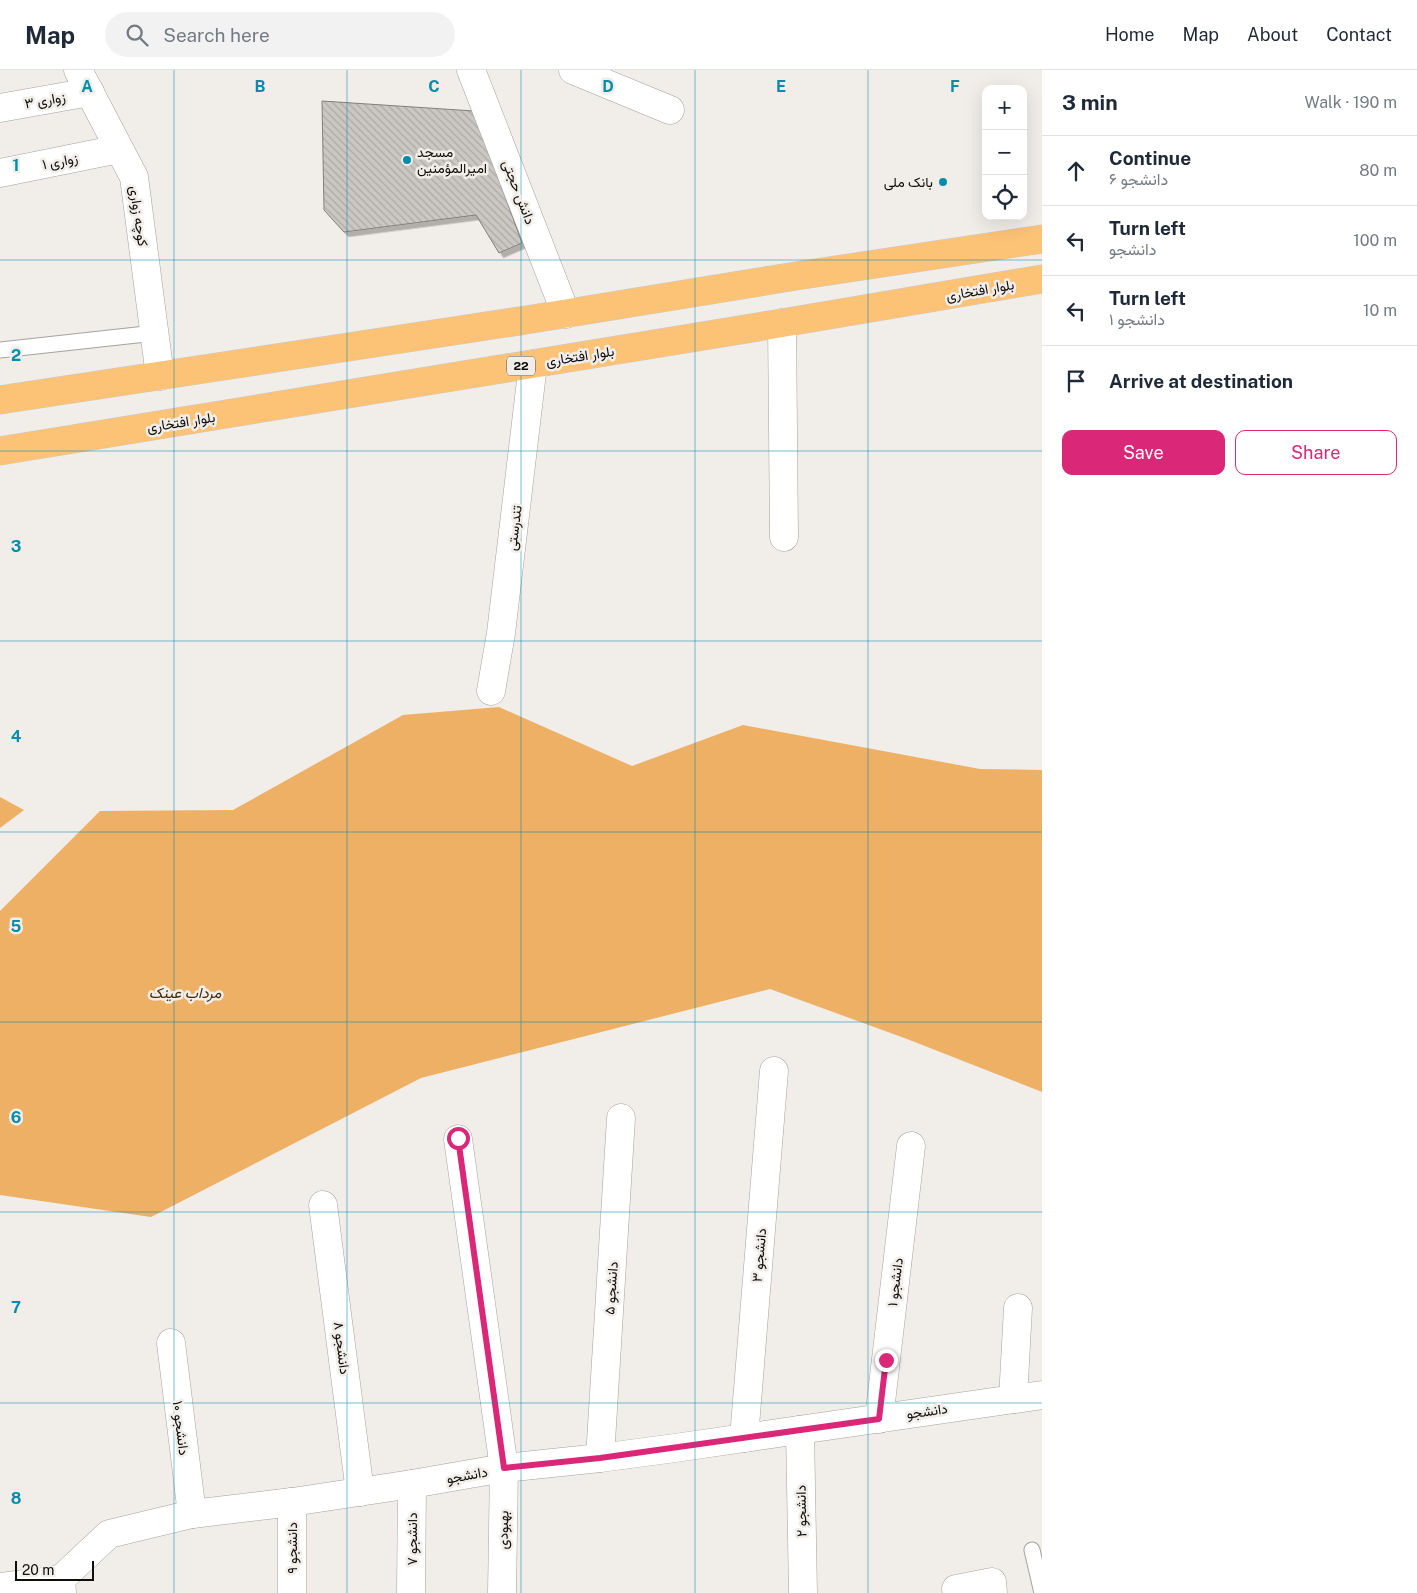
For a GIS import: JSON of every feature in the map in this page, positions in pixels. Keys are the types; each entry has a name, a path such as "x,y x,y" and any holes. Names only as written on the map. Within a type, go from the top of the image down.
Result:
{"highway":[{"path":"0,400 1042,239"},
{"name":"بلوار افتخاری","path":"0,452 782,324 1042,279"}],"street":[{"name":"دانش حجتی","path":"471,70 566,314"},
{"path":"573,70 670,110"},
{"name":"زواری ۳","path":"0,108 87,77"},
{"name":"کوچه زواری","path":"87,77 134,177 160,376"},
{"name":"زواری ۱","path":"0,173 120,149"},
{"path":"782,324 784,537"},
{"name":"تندرستی","path":"491,691 501,633 533,364"},
{"name":"دانشجو ۳","path":"744,1438 774,1072"},
{"name":"دانشجو ۵","path":"600,1458 621,1118"},
{"name":"بهبودی","path":"458,1138 504,1468 502,1593"},
{"name":"دانشجو ۱","path":"879,1419 911,1146"},
{"name":"دانشجو ۸","path":"323,1205 360,1492"},
{"path":"1014,1399 1018,1308"},
{"name":"دانشجو ۱۰","path":"171,1343 192,1514"},
{"name":"دانشجو","path":"0,1588 62,1586 109,1534 192,1514 360,1492 504,1468 600,1458 1042,1395"},
{"name":"دانشجو ۲","path":"800,1430 803,1593"},
{"name":"دانشجو ۷","path":"411,1593 412,1484"},
{"name":"دانشجو ۹","path":"292,1502 292,1593"},
{"path":"956,1589 992,1582 993,1593"}],"lane":[{"path":"0,350 155,333"},
{"path":"1032,1550 1042,1593"}],"water":[{"name":"مرداب عینک","path":"499,707 632,766 743,725 980,769 1042,770 1042,1092 907,1039 770,989 421,1078 151,1217 0,1195 0,911 100,811 233,810 403,715"},
{"path":"0,797 24,810 0,828"}],"building":[{"name":"مسجد امیرالمؤمنین","path":"322,101 474,111 522,243 499,253 476,215 344,232 324,210"}],"place":[{"name":"مسجد امیرالمؤمنین","path":"407,160"},
{"name":"بانک ملی","path":"943,182"}],"route":[{"path":"458,1138 504,1468 600,1458 879,1419 886,1360"}]}
